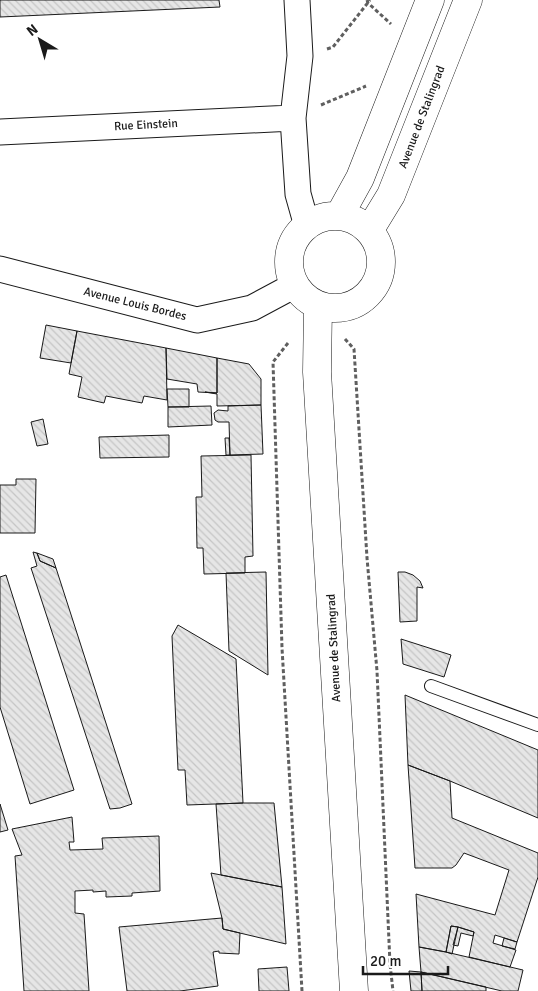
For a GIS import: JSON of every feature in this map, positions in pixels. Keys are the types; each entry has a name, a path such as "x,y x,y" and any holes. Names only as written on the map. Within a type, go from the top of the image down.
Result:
{"main road":[{"path":"339,216 360,178 430,0"},
{"name":"Avenue de Stalingrad","path":"369,231 391,195 468,0"},
{"path":"339,216 350,218 360,223 369,231 378,244 382,259 380,274 373,288 362,300 348,307 333,309 318,306 304,297 294,285 290,273 289,260 291,247 298,235 307,226 316,220 339,216"},
{"name":"Avenue de Stalingrad","path":"318,306 317,372 354,991"}],"street":[{"path":"297,0 300,56 293,118 298,194 307,226"},
{"name":"Rue Einstein","path":"0,132 293,118"},
{"name":"Avenue Louis Bordes","path":"0,269 197,320 252,308 294,285"}],"lane":[{"path":"431,686 538,725"}],"path":[{"path":"300,56 333,47 369,1 394,27"},
{"path":"293,118 374,82"}],"building":[{"path":"0,0 219,0 220,7 0,17"},
{"path":"46,325 77,331 71,363 40,358"},
{"path":"77,331 166,348 167,400 144,396 142,403 106,396 104,403 78,397 82,377 69,374"},
{"path":"166,348 217,358 217,393 198,392 197,384 167,379"},
{"path":"217,358 249,364 261,379 261,405 217,406 217,394 205,392 217,393"},
{"path":"167,389 189,389 189,407 168,407"},
{"path":"261,405 263,454 230,455 229,422 218,422 215,420 214,413 218,410 228,411 228,406"},
{"path":"211,406 212,425 168,427 168,407"},
{"path":"43,419 48,444 37,446 31,422"},
{"path":"169,435 169,457 100,458 99,437"},
{"path":"225,438 229,438 230,455 226,455"},
{"path":"251,455 253,556 245,557 245,573 204,574 203,548 197,548 196,497 202,497 201,456"},
{"path":"16,479 36,479 35,533 0,533 0,485 16,485"},
{"path":"33,552 37,553 40,561 56,568 132,804 110,809 31,568 37,566"},
{"path":"37,553 53,559 56,568 40,561"},
{"path":"266,572 268,675 229,651 226,573"},
{"path":"398,572 413,575 420,581 423,588 417,587 417,621 400,622"},
{"path":"6,575 74,790 30,804 0,707 0,577"},
{"path":"178,625 236,659 243,803 187,805 185,770 178,770 172,636"},
{"path":"401,639 451,655 444,677 403,664"},
{"path":"405,695 538,750 538,818 408,765"},
{"path":"408,765 450,781 452,818 538,853 538,877 517,942 495,935 493,943 516,950 510,967 469,957 474,932 458,927 451,926 446,952 419,947 416,894 495,915 509,870 464,853 452,868 415,868"},
{"path":"274,803 282,887 221,875 216,804"},
{"path":"0,804 8,830 0,832"},
{"path":"72,817 74,842 69,842 70,850 103,849 102,838 159,836 160,891 132,893 132,896 106,897 106,891 75,891 75,913 84,914 89,991 24,991 15,856 22,855 12,829"},
{"path":"211,873 282,887 286,944 223,929"},
{"path":"222,918 223,929 240,933 239,954 213,952 218,986 180,991 127,991 119,927"},
{"path":"451,926 458,927 452,954 446,952"},
{"path":"458,927 474,932 473,936 461,933 458,946 453,945"},
{"path":"504,938 517,942 515,949 502,946"},
{"path":"419,947 523,970 518,991 502,991 421,972"},
{"path":"287,967 289,991 259,991 258,969"},
{"path":"409,971 421,972 422,991 411,991"},
{"path":"421,972 486,987 486,991 422,991"}]}
